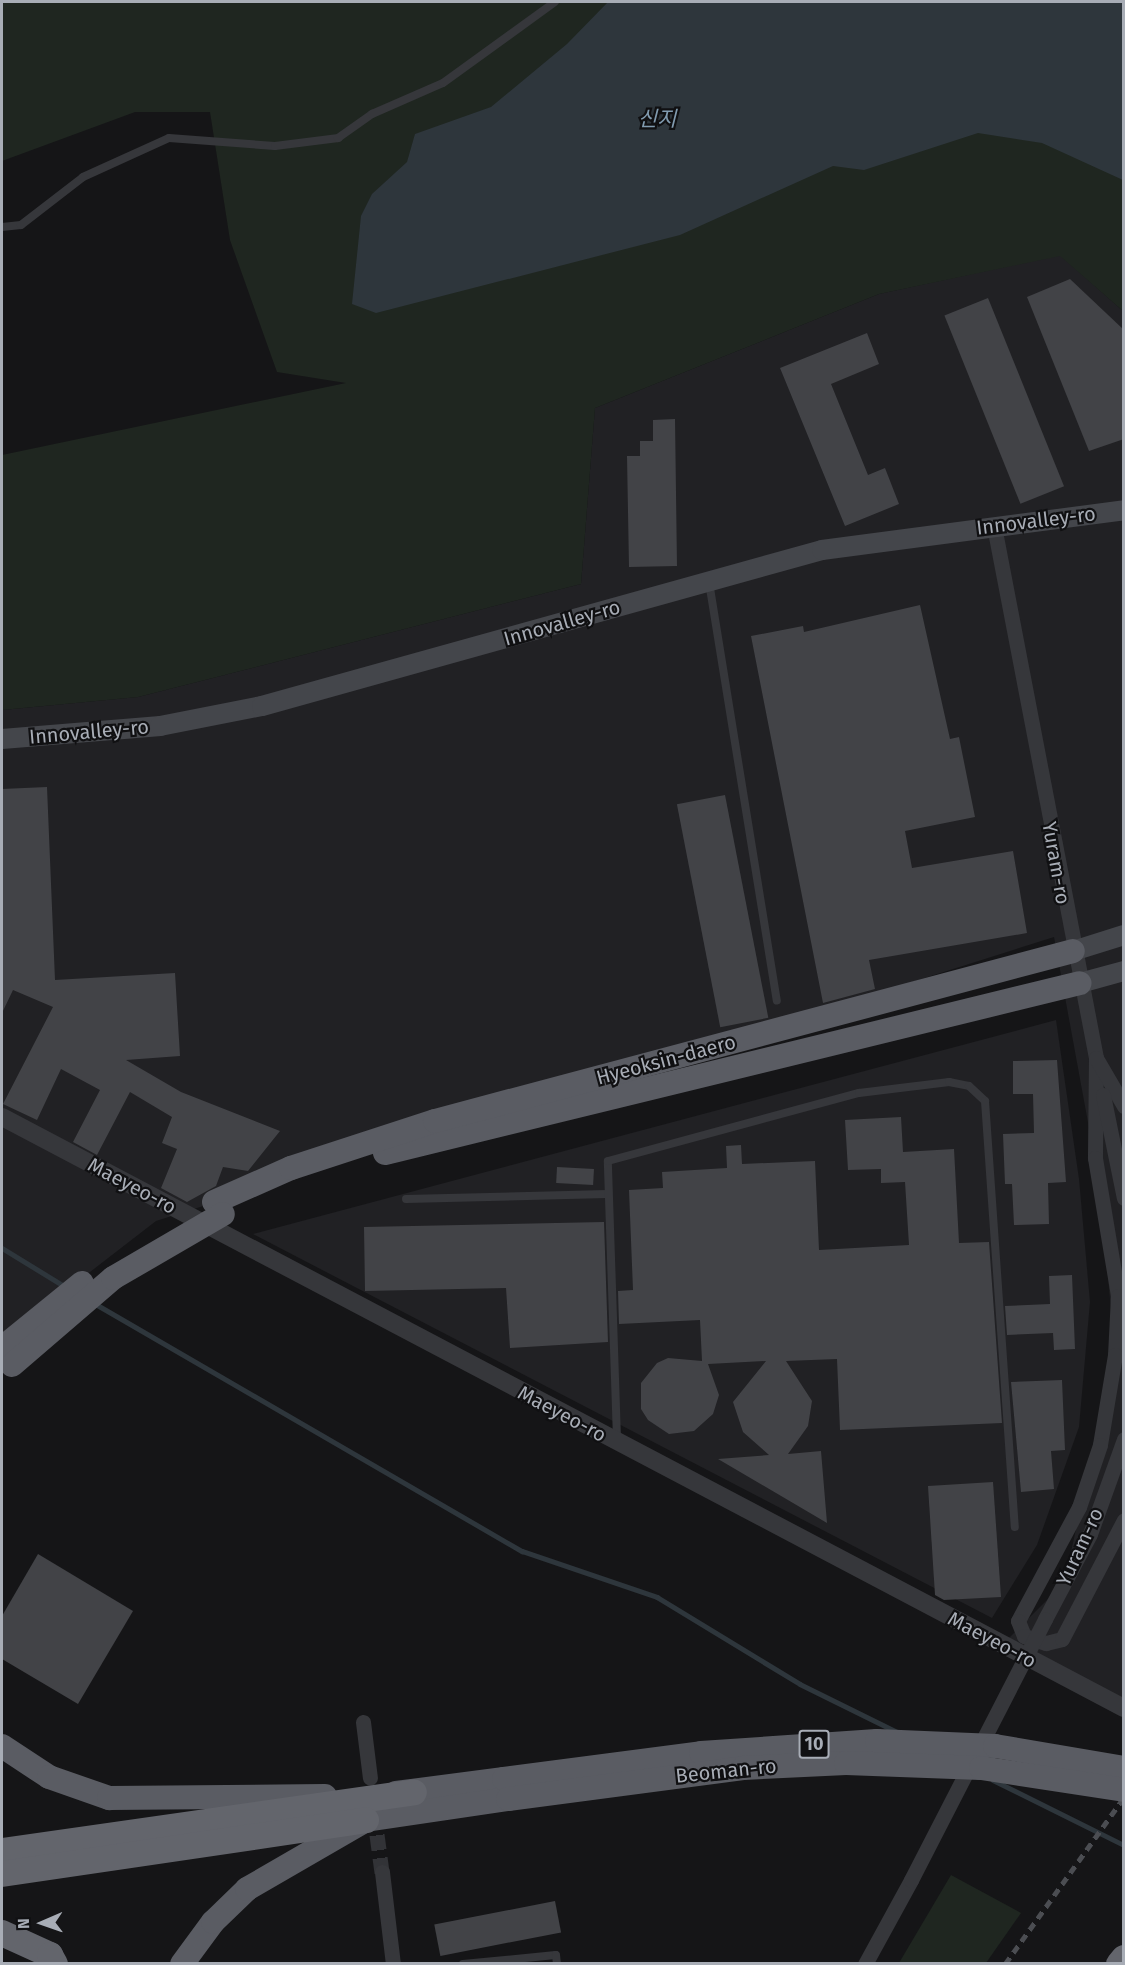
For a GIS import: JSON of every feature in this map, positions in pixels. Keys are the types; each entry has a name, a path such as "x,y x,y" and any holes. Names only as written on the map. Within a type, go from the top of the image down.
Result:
{"highway":[{"name":"Hyeoksin-daero","path":"218,1208 291,1168 435,1121 1073,951"},
{"path":"4,1366 134,1246 218,1208 413,1145 1080,983"},
{"name":"Beoman-ro","path":"366,1820 506,1789 702,1753 877,1741 995,1746 1124,1768"},
{"name":"Beoman-ro","path":"2,1746 79,1790 134,1801 506,1789 743,1768 846,1763 981,1768 1124,1790"},
{"path":"2,1851 414,1792"},
{"path":"2,1874 366,1820"},
{"path":"182,1964 213,1922 247,1889 366,1820"},
{"path":"2,1882 84,1863"},
{"path":"2,1933 50,1955 55,1964"},
{"path":"1119,1964 1124,1958"}],"main road":[{"name":"Innovalley-ro","path":"2,739 160,726 262,706 822,550 1124,510"},
{"name":"Hyeoksin-daero","path":"1073,951 1124,935"},
{"path":"1080,983 1124,971"}],"street":[{"name":"Yuram-ro","path":"994,526 1073,951 1124,1198"},
{"path":"1096,1058 1124,1106"},
{"path":"1096,1058 1095,1158 1118,1296 1115,1355 1100,1445 1079,1507 1018,1621 1024,1636 1046,1644 1062,1639 1124,1521"},
{"name":"Maeyeo-ro","path":"2,1117 617,1444 1124,1708"},
{"name":"Yuram-ro","path":"865,1964 911,1880 1090,1534 1124,1439"},
{"path":"363,1722 370,1778"},
{"path":"382,1872 393,1964"}],"lane":[{"path":"2,227 21,225 83,177 169,138 274,146 338,138 372,114 443,83 555,2"},
{"path":"709,581 777,1001"},
{"path":"617,1444 604,1167 612,1158 859,1093 949,1082 969,1086 985,1101 1015,1527"},
{"path":"406,1199 606,1194"},
{"path":"463,1964 556,1955 557,1964"}],"shaded area":[{"path":"2,2 1123,2 1123,311 1060,256 879,294 595,408 581,584 138,697 2,710 2,455 346,383 277,372 230,240 210,112 135,112 2,161"},
{"path":"1060,255 1123,311 1123,1708 1002,1645 1064,1583 1115,1355 1100,1188 1054,937 156,1221 2,1340 2,710 138,697 581,584 595,408 879,294"},
{"path":"1056,1020 1079,1179 1090,1302 1079,1427 1037,1545 992,1618 253,1234"},
{"path":"951,1875 1021,1913 986,1963 899,1963"}],"water":[{"name":"신지","path":"608,2 1123,2 1123,180 1042,143 978,133 864,170 833,166 680,235 376,313 352,304 361,216 372,194 407,162 415,134 491,107 567,44"}],"building":[{"path":"1070,279 1124,330 1124,439 1089,451 1027,297"},
{"path":"988,298 1064,486 1020,504 944,316"},
{"path":"867,333 879,364 831,384 868,475 885,468 899,504 845,526 780,368"},
{"path":"675,419 677,566 629,567 627,456 640,456 640,441 653,441 653,420"},
{"path":"920,605 950,739 959,737 975,817 905,831 912,868 1013,851 1027,933 869,960 875,989 823,1003 751,636 803,626 804,632"},
{"path":"47,787 55,980 175,973 180,1056 126,1060 181,1092 280,1131 248,1171 223,1167 216,1186 187,1202 161,1188 177,1149 162,1143 172,1117 130,1092 97,1155 73,1142 100,1090 61,1069 37,1120 3,1104 53,1007 13,990 2,1013 2,789"},
{"path":"725,795 768,1018 720,1027 677,804"},
{"path":"1057,1060 1066,1182 1048,1183 1049,1224 1014,1225 1012,1184 1005,1184 1003,1134 1034,1133 1033,1094 1013,1094 1013,1061"},
{"path":"901,1117 903,1152 954,1149 959,1243 989,1242 1002,1423 840,1430 837,1359 786,1361 812,1401 808,1426 788,1454 821,1451 827,1523 718,1459 769,1455 743,1432 733,1402 766,1361 708,1364 719,1395 713,1414 694,1431 669,1434 648,1420 641,1409 641,1383 657,1363 668,1358 702,1361 700,1320 619,1324 618,1291 633,1290 629,1190 663,1188 662,1172 727,1168 726,1146 741,1145 742,1164 815,1161 819,1250 909,1245 905,1182 881,1183 881,1169 848,1170 845,1120"},
{"path":"557,1167 594,1169 593,1185 556,1183"},
{"path":"604,1222 608,1342 510,1348 506,1288 365,1291 364,1227"},
{"path":"1072,1275 1075,1349 1054,1350 1053,1333 1007,1335 1005,1306 1050,1304 1049,1276"},
{"path":"1062,1380 1065,1450 1051,1451 1054,1489 1021,1492 1011,1382"},
{"path":"993,1482 1001,1597 944,1600 935,1595 928,1486"},
{"path":"38,1554 133,1611 78,1704 2,1659 2,1616"},
{"path":"555,1901 561,1932 440,1956 434,1924"}],"waterway":[{"path":"2,1248 66,1287"},
{"path":"94,1303 522,1551 657,1597 800,1684 897,1732"},
{"path":"993,1780 1124,1845"}],"tunnel":[{"path":"374,1812 382,1872"}],"railway":[{"path":"1005,1964 1124,1797"}]}
